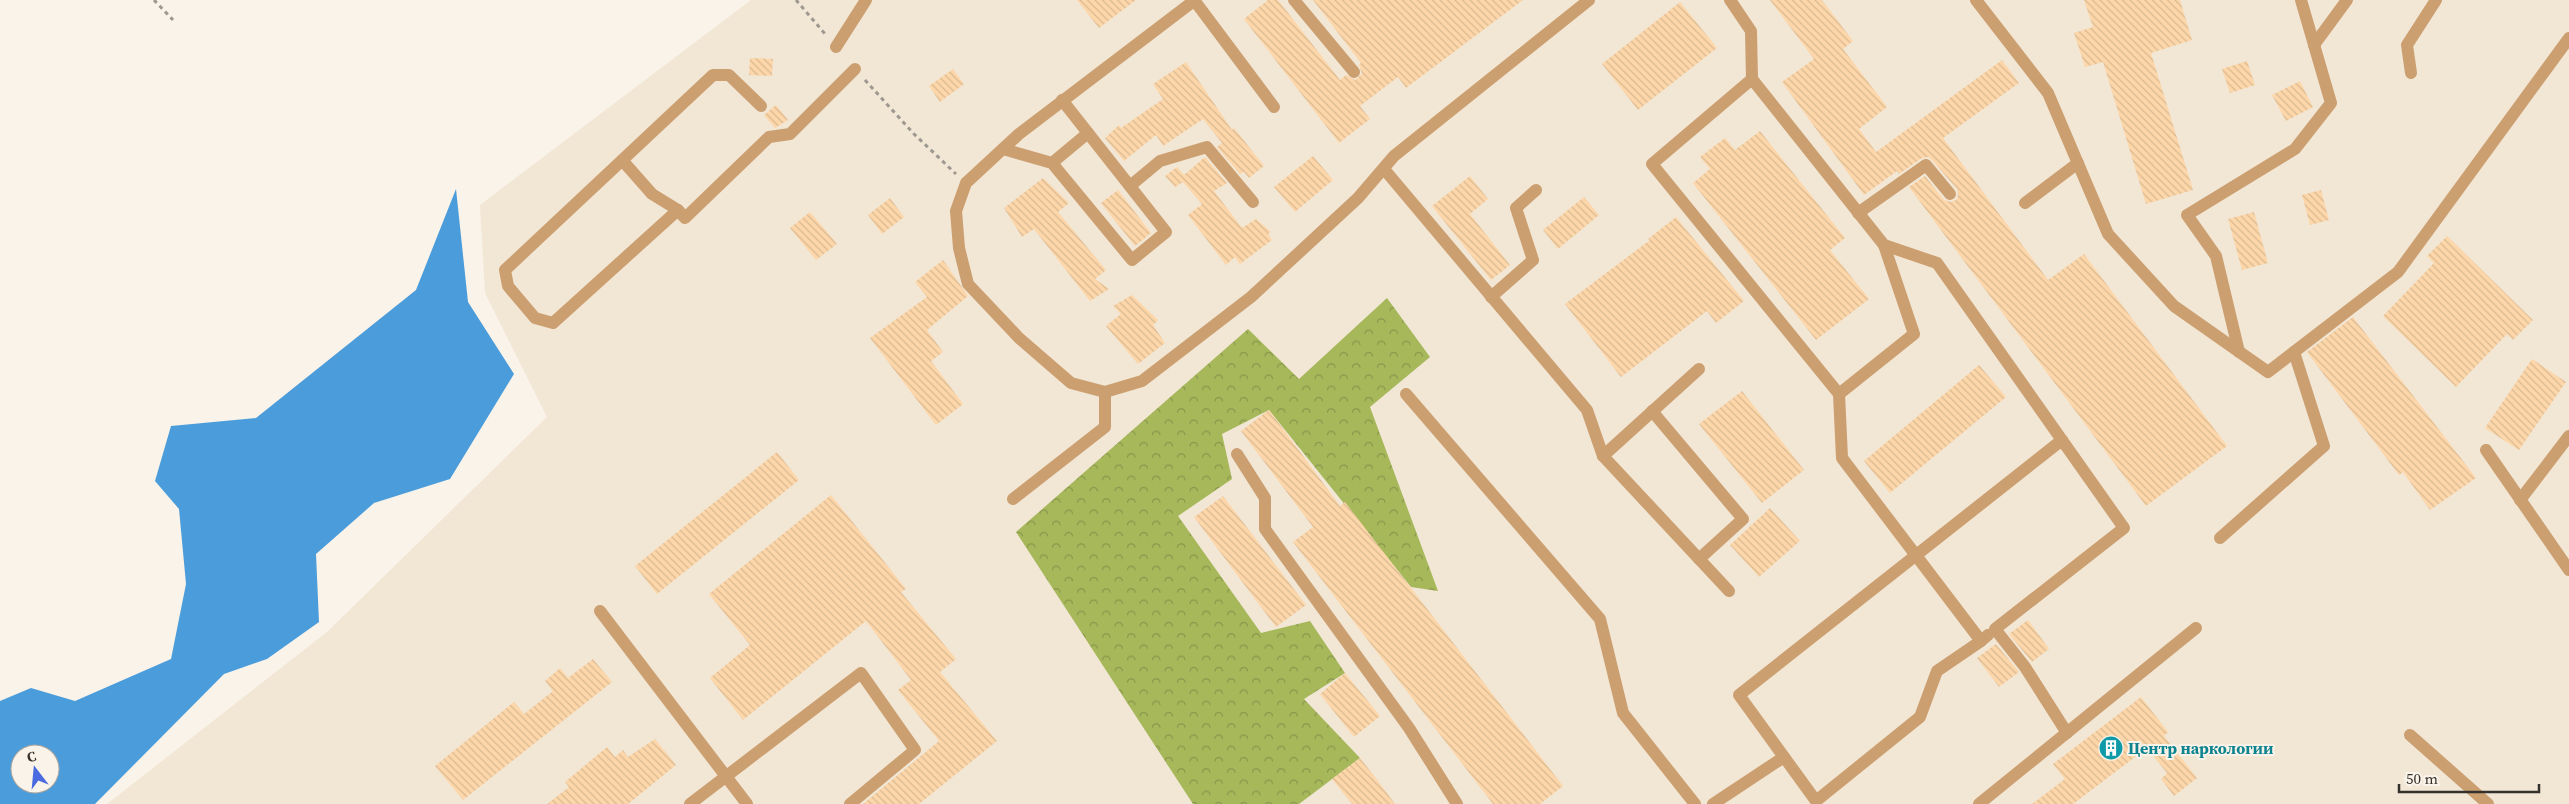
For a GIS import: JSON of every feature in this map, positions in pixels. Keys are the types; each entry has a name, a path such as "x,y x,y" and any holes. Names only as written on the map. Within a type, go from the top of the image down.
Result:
{"lane":[{"path":"836,47 866,0"},
{"path":"1274,107 1195,0 1062,100 1003,149 966,184 956,212 959,248 968,284 1019,338 1071,383 1105,392 1142,381 1251,296 1358,198 1394,156 1589,0"},
{"path":"1294,0 1354,72"},
{"path":"1730,0 1751,31 1752,79 1884,246 1914,334 1839,394"},
{"path":"1976,0 2048,93 2108,234 2174,306 2268,372 2398,272 2569,38"},
{"path":"2239,352 2216,256 2187,215 2295,149 2331,103 2301,0"},
{"path":"2314,45 2347,0"},
{"path":"2411,73 2407,45 2436,0"},
{"path":"622,160 652,194 678,210 685,218 769,137 790,134 855,69"},
{"path":"678,210 553,323 535,318 508,286 505,270 713,75 729,74 761,106"},
{"path":"1752,79 1652,164 1839,394 1842,458 1981,641"},
{"path":"1003,149 1052,162 1132,260 1166,232 1062,100"},
{"path":"1052,162 1088,133"},
{"path":"1130,186 1160,161 1207,147 1253,202"},
{"path":"2025,203 2078,163"},
{"path":"1858,213 1926,165 1950,194"},
{"path":"1384,169 1587,410 1603,456 1729,591"},
{"path":"1491,297 1533,260 1516,208 1536,190"},
{"path":"1884,246 1937,263 2062,440 2124,528 1981,641 1937,671 1920,717 1816,801 1739,695 2062,440"},
{"path":"2220,538 2324,446 2294,352"},
{"path":"1603,456 1699,369"},
{"path":"1013,499 1105,427 1105,392"},
{"path":"1406,394 1600,618 1623,713 1695,804"},
{"path":"1652,411 1743,519 1699,559"},
{"path":"2520,500 2569,436"},
{"path":"2486,450 2569,570"},
{"path":"1237,454 1265,498 1265,529 1409,728 1457,804"},
{"path":"600,611 747,804"},
{"path":"1979,804 2196,628"},
{"path":"1996,629 2025,667 2067,733"},
{"path":"690,804 860,673 915,750 850,804"},
{"path":"2410,735 2488,804"},
{"path":"1713,804 1784,757"}],"path":[{"path":"154,0 172,20"},
{"path":"796,0 836,47"},
{"path":"855,69 914,134 966,184"}],"shaded area":[{"path":"751,0 2569,0 2569,804 107,804 327,632 547,417 485,293 480,205"}],"green space":[{"path":"1387,298 1430,357 1370,407 1438,591 1411,587 1269,410 1222,434 1232,479 1178,516 1261,633 1310,621 1345,673 1304,699 1360,758 1299,804 1193,804 1016,532 1248,329 1299,379"}],"water":[{"path":"456,189 468,302 514,374 450,479 374,503 316,554 319,622 267,659 224,674 95,804 0,804 0,701 31,688 75,701 171,659 186,584 179,509 155,481 171,426 256,418 416,290"}],"building":[{"path":"1077,0 1136,0 1099,28"},
{"path":"1268,0 1278,0 1340,80 1346,75 1355,80 1362,74 1359,65 1361,63 1313,0 1523,0 1406,88 1398,77 1360,106 1370,119 1339,143 1244,19"},
{"path":"1770,0 1822,0 1853,41 1843,49 1887,107 1859,129 1876,152 2002,60 2019,83 1943,138 2048,280 2084,254 2227,446 2146,506 1909,187 1925,176 1944,200 1951,202 1956,200 1958,196 1957,189 1932,160 1929,157 1922,158 1899,174 1897,171 1864,195 1782,82 1814,59"},
{"path":"2084,0 2180,0 2192,40 2151,53 2193,190 2146,204 2103,62 2085,67 2074,33 2093,27"},
{"path":"1680,2 1717,48 1638,110 1602,64"},
{"path":"750,58 773,59 772,76 749,75"},
{"path":"2247,61 2255,85 2230,93 2222,69"},
{"path":"1186,62 1232,130 1234,128 1264,166 1249,178 1244,172 1240,174 1217,147 1222,143 1203,119 1163,146 1156,135 1124,161 1105,138 1119,125 1121,128 1163,99 1153,84"},
{"path":"953,69 964,84 940,102 929,86"},
{"path":"2300,81 2313,107 2286,121 2272,95"},
{"path":"776,105 788,120 775,128 764,115"},
{"path":"1760,131 1845,238 1830,250 1869,299 1816,340 1693,183 1710,169 1700,157 1725,138 1735,150"},
{"path":"1313,156 1333,180 1295,212 1274,187"},
{"path":"1205,157 1227,183 1214,191 1242,228 1256,219 1271,232 1268,234 1272,240 1240,264 1235,257 1226,265 1188,215 1202,204 1183,182 1175,187 1165,176 1177,167 1184,175"},
{"path":"1470,176 1488,199 1470,214 1510,265 1491,280 1432,206"},
{"path":"1043,178 1069,203 1058,212 1106,270 1095,279 1109,289 1090,301 1034,229 1022,237 1004,208"},
{"path":"1118,190 1151,233 1135,246 1101,203"},
{"path":"2321,190 2329,220 2310,225 2302,195"},
{"path":"1584,197 1599,215 1558,249 1543,230"},
{"path":"890,198 904,217 882,234 868,215"},
{"path":"810,212 837,244 816,260 790,228"},
{"path":"2254,212 2268,263 2242,270 2228,219"},
{"path":"1676,217 1744,301 1716,323 1707,311 1621,377 1565,304 1650,240 1648,239"},
{"path":"2447,236 2533,320 2513,340 2507,334 2456,387 2383,316 2434,263 2427,256"},
{"path":"943,260 968,296 927,330 943,352 931,361 963,404 936,425 870,338 927,297 915,282"},
{"path":"1132,295 1158,320 1153,325 1165,343 1138,364 1106,326 1121,314 1113,306"},
{"path":"2353,317 2476,478 2430,510 2403,472 2399,475 2307,352"},
{"path":"2532,359 2566,382 2519,450 2485,428"},
{"path":"1979,365 2006,397 1890,493 1864,461"},
{"path":"1742,391 1804,470 1762,503 1699,424"},
{"path":"1269,410 1340,506 1345,502 1563,786 1540,804 1493,804 1293,542 1313,527 1241,431"},
{"path":"777,452 799,480 657,594 635,566"},
{"path":"831,495 906,589 901,592 956,659 940,672 997,741 919,804 863,804 939,741 898,690 911,680 866,621 743,720 710,678 750,645 709,594"},
{"path":"1223,496 1306,605 1276,627 1194,517"},
{"path":"1770,508 1800,541 1759,577 1730,545"},
{"path":"2028,620 2049,649 2032,662 2009,634"},
{"path":"1996,644 2019,672 1999,687 1977,658"},
{"path":"593,659 612,682 463,800 435,766 514,702 524,714 553,691 545,681 560,668 568,678"},
{"path":"1345,673 1380,716 1354,737 1320,694"},
{"name":"Центр наркологии","path":"2141,697 2168,732 2164,736 2197,778 2174,796 2161,779 2167,773 2147,748 2073,804 2032,804 2065,779 2053,764"},
{"path":"655,739 676,765 628,804 547,804 569,787 565,782 607,747 615,757 623,750 628,757"},
{"path":"1360,758 1395,804 1352,804 1332,779"}],"place":[{"name":"Центр наркологии","path":"2111,748"}]}
